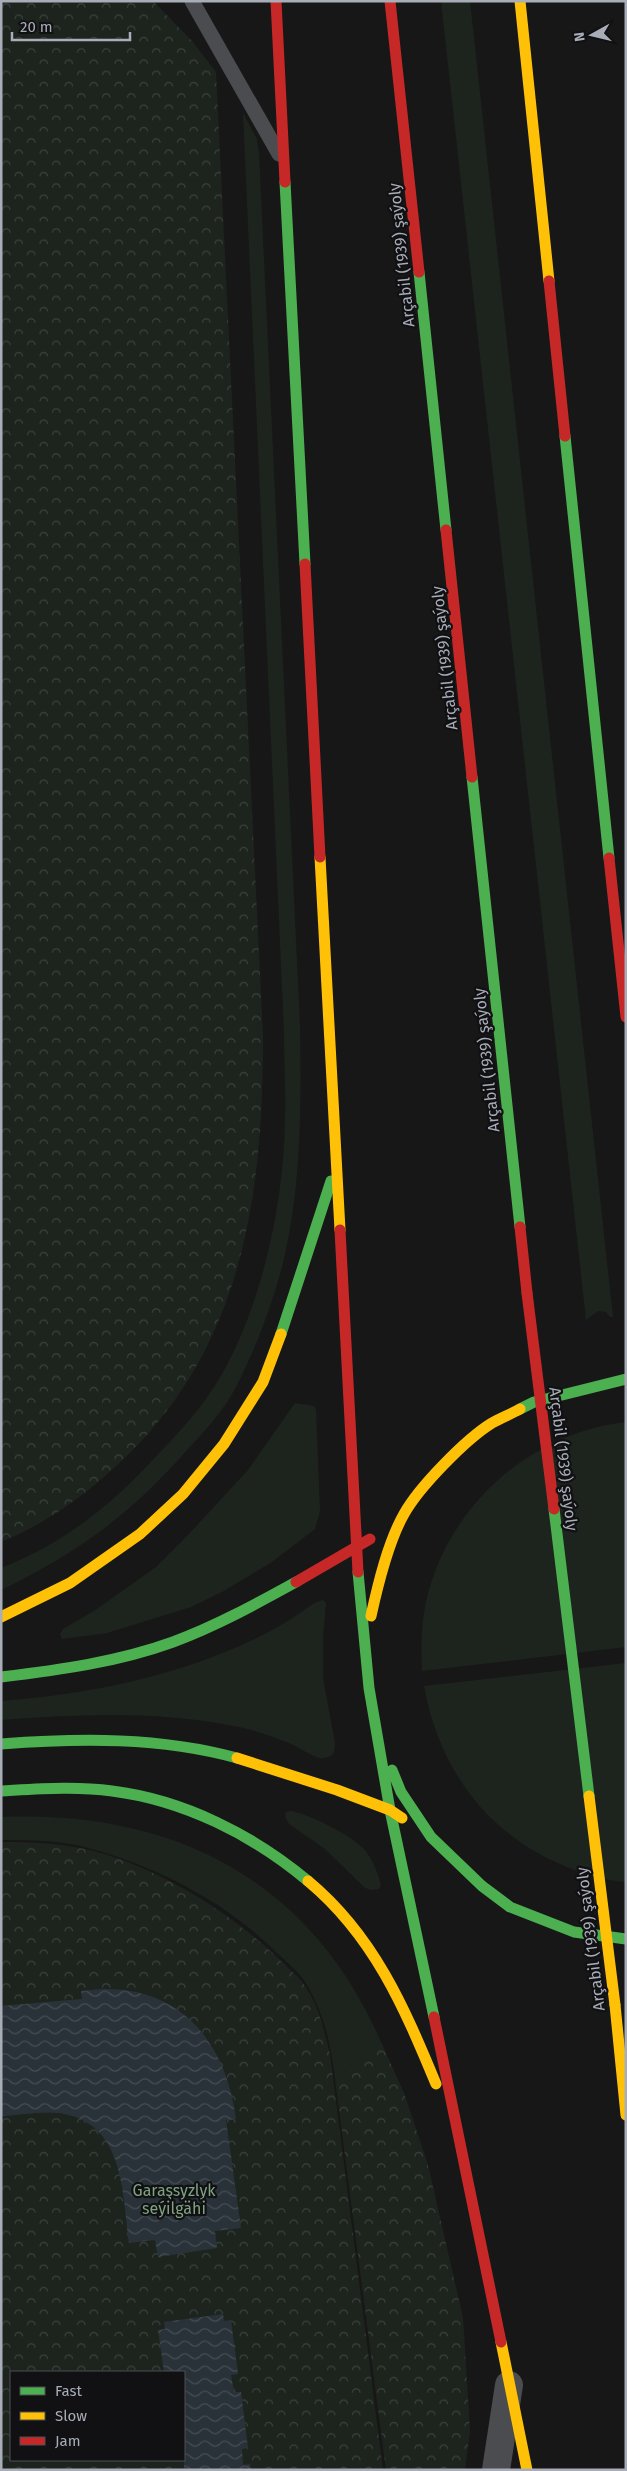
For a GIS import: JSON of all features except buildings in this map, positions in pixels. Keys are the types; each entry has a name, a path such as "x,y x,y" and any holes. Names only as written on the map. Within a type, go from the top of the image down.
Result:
{"main road":[{"path":"276,1 356,1548 369,1688 390,1810 510,2379 526,2470"},
{"name":"Arçabil (1939) şaýoly","path":"390,1 528,1293 615,2005 626,2115"},
{"path":"520,1 626,1017"},
{"path":"1,1617 70,1583 140,1534 183,1494 224,1444 263,1382 291,1306 336,1165"},
{"path":"431,1837 400,1792 380,1742 369,1688 368,1633 378,1579 404,1514 423,1488 456,1454 491,1424 534,1402 626,1379"},
{"path":"1,1677 57,1670 116,1659 173,1642 266,1598 356,1548 404,1514"},
{"path":"1,1744 56,1739 115,1740 176,1746 269,1767 390,1810 431,1837 482,1886 510,1907 574,1932 626,1939"},
{"path":"1,1791 87,1788 128,1793 170,1804 225,1826 283,1858 344,1914 370,1947 424,2056 461,2144"}],"street":[{"path":"496,2470 510,2379"}],"lane":[{"path":"192,1 283,162"}],"green space":[{"path":"1,1 153,1 192,41 216,72 263,1036 262,1097 258,1156 250,1214 237,1270 217,1324 191,1375 157,1423 114,1468 75,1500 47,1519 1,1542"},
{"path":"441,1 470,1 613,1317 610,1317 606,1312 598,1311 586,1320"},
{"path":"243,113 257,139 259,153 300,1026 299,1147 289,1237 278,1282 256,1344 236,1387 214,1420 166,1473 124,1513 55,1562 1,1590 1,1568 61,1538 114,1498 187,1423 206,1399 222,1374 249,1315 260,1283 275,1217 284,1151 284,1032"},
{"path":"295,1403 314,1406 316,1410 320,1511 315,1529 272,1562 222,1592 191,1607 107,1633 62,1639 60,1634 63,1629 94,1611 156,1567 187,1536 248,1470"},
{"path":"626,1422 626,1647 422,1671 423,1619 426,1602 437,1567 452,1535 473,1506 498,1480 526,1459 557,1441 590,1429"},
{"path":"323,1600 326,1603 323,1637 323,1678 335,1743 334,1752 331,1756 320,1758 268,1735 248,1729 205,1721 118,1715 59,1716 1,1720 1,1701 95,1689 155,1676 185,1667 257,1638 282,1625 311,1605"},
{"path":"626,1663 626,1882 596,1877 567,1867 513,1837 491,1818 471,1796 441,1745 431,1716 424,1686"},
{"path":"291,1811 330,1826 359,1844 368,1854 375,1867 381,1886 379,1889 370,1890 364,1887 325,1849 289,1824 285,1816 286,1812"},
{"path":"1,1817 64,1818 124,1826 179,1842 230,1866 276,1898 316,1938 352,1986 381,2042 335,2079 326,2030 318,2007 307,1985 293,1967 235,1917 189,1888 139,1865 114,1856 67,1843 1,1840"},
{"name":"Garaşsyzlyk seýilgähi","path":"1,1842 43,1843 85,1849 112,1856 166,1879 217,1909 264,1945 298,1977 310,1994 320,2019 330,2054 383,2470 1,2470"},
{"path":"381,2042 404,2093 428,2165 463,2318 470,2431 465,2470 386,2470 335,2079"}],"water":[{"path":"101,1989 130,1991 155,1998 177,2009 196,2025 211,2044 222,2067 231,2092 236,2119 226,2120 241,2228 215,2231 217,2248 158,2257 155,2240 129,2243 121,2182 116,2162 108,2145 97,2130 81,2119 59,2113 1,2116 1,2006 82,1999 81,1991"},
{"path":"223,2314 224,2321 231,2320 238,2374 231,2375 234,2392 241,2392 248,2448 242,2449 243,2465 250,2464 251,2470 184,2470 185,2371 164,2371 158,2330 165,2329 164,2322"}],"traffic: fast":[{"path":"285,182 305,564"},
{"path":"419,272 446,530"},
{"path":"565,436 609,858"},
{"path":"472,777 520,1227"},
{"path":"281,1334 331,1181"},
{"path":"520,1409 534,1402 626,1379"},
{"path":"554,1509 589,1796"},
{"path":"358,1572 369,1688 390,1810 434,2017"},
{"path":"1,1677 110,1660 152,1649 189,1636 220,1622 296,1582"},
{"path":"1,1744 90,1740 120,1741 179,1746 237,1758"},
{"path":"392,1770 401,1792 431,1837 482,1886 510,1907 574,1932 626,1939"},
{"path":"1,1791 56,1788 98,1789 165,1802 191,1811 241,1835 287,1864 308,1881"}],"traffic: slow":[{"path":"520,1 549,281"},
{"path":"320,857 340,1230"},
{"path":"1,1617 70,1583 140,1534 183,1494 224,1444 263,1382 281,1334"},
{"path":"371,1616 388,1550 398,1525 411,1503 420,1491 469,1440 492,1423 520,1409"},
{"path":"237,1758 337,1790 390,1810 402,1818"},
{"path":"589,1796 615,2005"},
{"path":"308,1881 331,1902 351,1925 385,1974 412,2028 436,2084"},
{"path":"615,2005 626,2115"},
{"path":"501,2342 527,2470"}],"traffic: jam":[{"path":"276,1 285,182"},
{"path":"390,1 419,272"},
{"path":"549,281 565,436"},
{"path":"446,530 472,777"},
{"path":"305,564 320,857"},
{"path":"609,858 626,1017"},
{"path":"520,1227 527,1293"},
{"path":"340,1230 358,1572"},
{"path":"527,1293 554,1509"},
{"path":"296,1582 370,1539"},
{"path":"434,2017 501,2342"}]}
